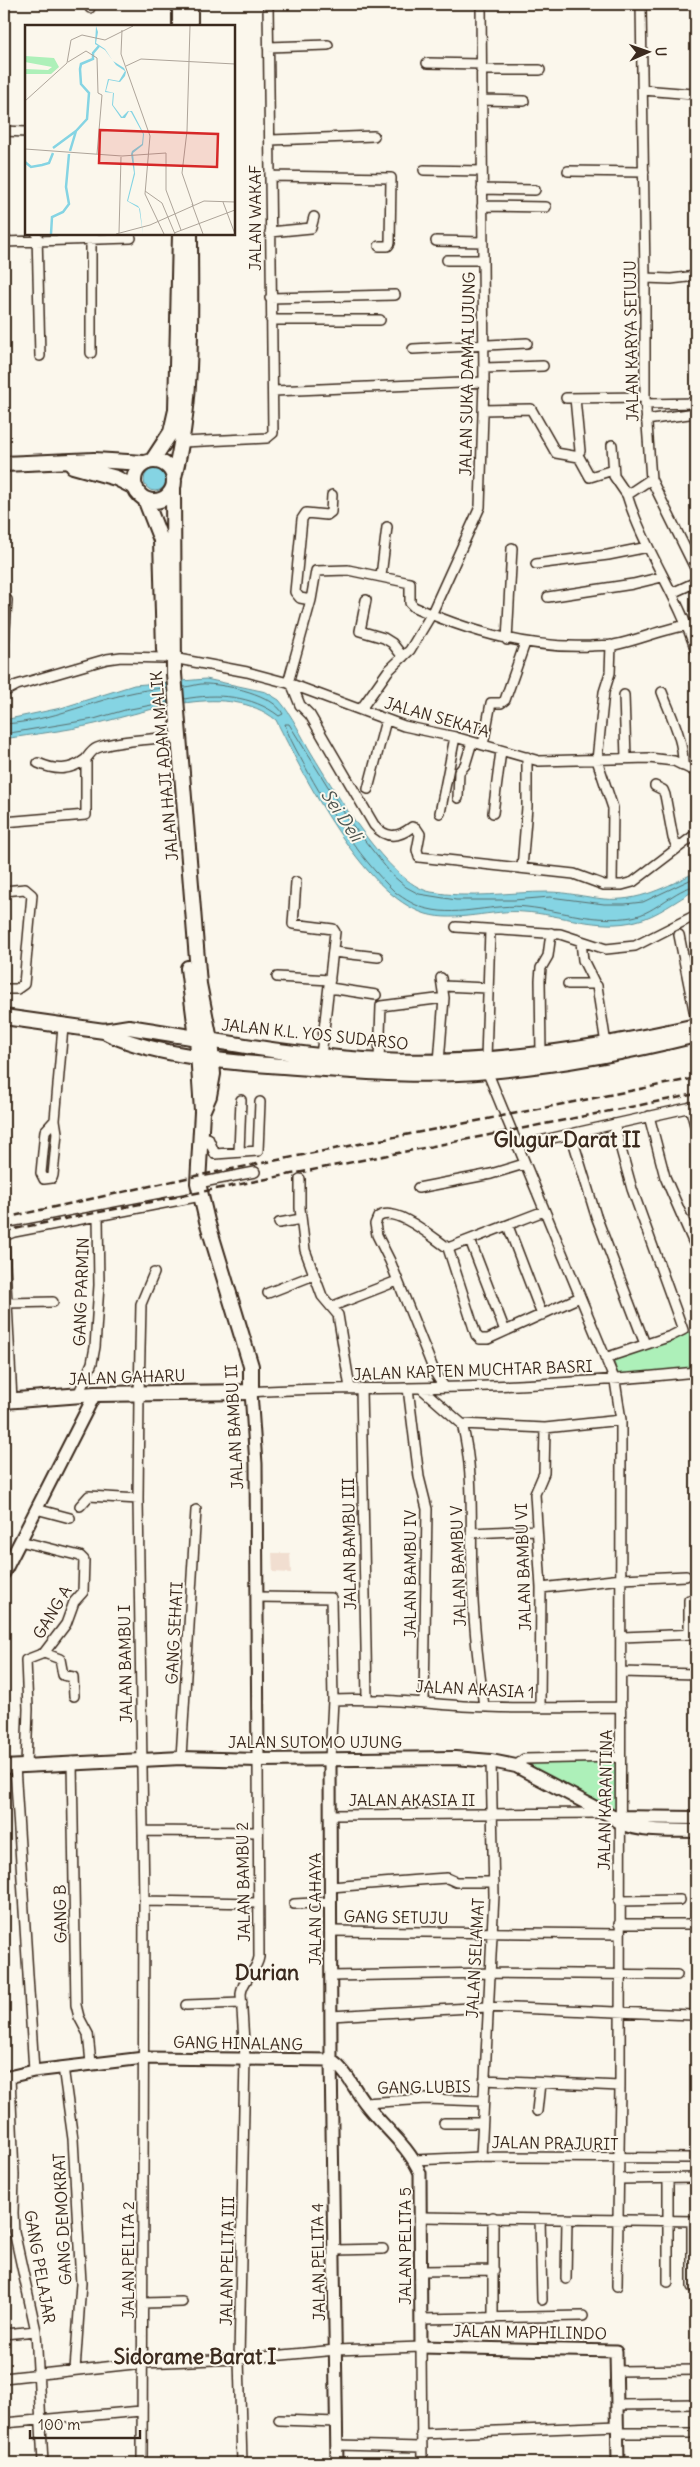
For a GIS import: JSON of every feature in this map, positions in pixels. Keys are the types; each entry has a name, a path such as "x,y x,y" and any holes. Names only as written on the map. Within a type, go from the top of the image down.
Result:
{"main road":[{"path":"180,4 180,25"},
{"path":"190,4 190,25"},
{"path":"136,488 136,474 148,462 170,432 176,410 180,235"},
{"name":"JALAN HAJI ADAM MALIK","path":"169,658 174,482 183,442 188,384 190,235"},
{"path":"4,464 102,460 162,462 170,468 174,482 162,500 146,499 136,488 111,476 62,463"},
{"name":"JALAN HAJI ADAM MALIK","path":"146,499 161,540 173,716 204,1039"},
{"name":"JALAN HAJI ADAM MALIK","path":"173,716 170,737 192,1007 204,1039"},
{"path":"4,1017 63,1027 104,1031"},
{"name":"JALAN K.L. YOS SUDARSO","path":"104,1031 129,1027 322,1056 379,1061 486,1065 696,1026"},
{"name":"JALAN K.L. YOS SUDARSO","path":"104,1031 139,1044 205,1058 250,1064 426,1073 486,1065 621,1052 696,1035"},
{"name":"JALAN BAMBU II","path":"204,1039 205,1058 200,1095 202,1112 201,1138 192,1195 251,1366 251,1392"},
{"name":"JALAN BAMBU II","path":"202,1112 209,1096 213,1074 205,1058"},
{"path":"213,1074 223,1068 250,1064"},
{"name":"JALAN GAHARU","path":"8,1400 85,1395 251,1392"},
{"name":"JALAN SUTOMO UJUNG","path":"15,1766 181,1758 258,1760 454,1758 491,1761 516,1766 615,1818"},
{"path":"615,1818 696,1818"},
{"path":"615,1818 639,1828 696,1831"}],"street":[{"name":"JALAN WAKAF","path":"183,442 259,439 270,437 273,433 268,4"},
{"name":"JALAN SUKA DAMAI UJUNG","path":"361,709 375,686 410,650 432,615 480,507 484,382 481,4"},
{"name":"JALAN KARYA SETUJU","path":"641,4 645,400 651,479"},
{"path":"268,47 328,45"},
{"path":"427,63 540,70"},
{"path":"643,90 693,94"},
{"path":"482,100 524,100"},
{"path":"4,132 25,132"},
{"path":"271,140 374,136"},
{"path":"424,170 482,171"},
{"path":"568,171 644,172"},
{"path":"270,176 391,178 390,242 388,246 379,246"},
{"path":"482,189 535,190"},
{"path":"482,206 546,207"},
{"path":"270,232 311,228 314,217"},
{"path":"37,237 40,356"},
{"path":"4,242 37,237 131,238"},
{"path":"86,237 91,353"},
{"path":"436,241 483,242"},
{"path":"448,260 483,260"},
{"path":"645,278 671,279 696,276"},
{"path":"270,298 395,295"},
{"path":"271,320 380,320"},
{"path":"413,349 527,343"},
{"path":"484,368 543,366"},
{"path":"274,392 484,382"},
{"path":"580,450 570,398 696,403"},
{"path":"483,410 531,409 556,453 580,457 590,477 613,470"},
{"path":"646,420 696,413"},
{"path":"612,444 614,476 627,495 662,577 691,628 696,651"},
{"path":"627,495 651,479 696,570"},
{"path":"311,600 300,598 295,592 302,519 306,513 328,515 331,512 332,495"},
{"path":"381,576 387,527"},
{"path":"536,564 608,555 648,547"},
{"path":"507,640 512,548"},
{"path":"691,628 611,645 561,646 524,643 507,640 432,615 411,605 410,583 348,570 317,570 290,684 300,704 310,715 346,781 381,833 396,836 414,827 420,834 417,850 419,857 574,874 598,884 612,885 633,882 696,834"},
{"path":"548,596 633,584 662,577"},
{"path":"672,593 696,582"},
{"path":"4,643 7,600"},
{"path":"366,600 360,631 384,638 392,643 403,657"},
{"path":"483,745 491,703 501,703 505,700 524,643"},
{"path":"611,645 610,673 604,692 597,760 613,808 612,885"},
{"name":"JALAN SEKATA","path":"4,692 17,685 107,659 121,657 169,658 247,672 290,684 361,709 386,720 455,737 501,751 550,762 626,758 672,760 696,772"},
{"path":"662,692 678,732 684,766"},
{"path":"624,695 626,758"},
{"path":"368,790 386,720"},
{"path":"38,763 61,770 80,764 96,748 170,737"},
{"path":"440,812 455,737"},
{"path":"458,798 458,772 465,765 472,742"},
{"path":"493,813 501,751"},
{"path":"522,868 528,798 527,757"},
{"path":"4,822 86,815 86,759"},
{"path":"655,786 663,790 665,795 672,836 677,847"},
{"path":"296,882 293,924 334,930 322,1056"},
{"path":"4,891 25,888 32,896 24,984 17,989 4,989"},
{"path":"456,927 560,934 606,949 635,946 696,915"},
{"path":"486,1065 490,930"},
{"path":"541,1054 540,980 541,968 548,956 551,933"},
{"path":"678,935 696,1020"},
{"path":"582,942 583,960 598,990 606,1044"},
{"path":"333,952 378,957"},
{"path":"277,977 330,984 376,995"},
{"path":"439,1062 444,998 442,982 487,988"},
{"path":"568,984 595,984"},
{"path":"379,1061 381,1006 444,998"},
{"path":"55,1120 45,1131 41,1173 44,1178 52,1178 53,1175 57,1133 55,1120 63,1027"},
{"name":"JALAN KARANTINA","path":"486,1065 524,1164 615,1381 621,1420 622,1672 620,1757 615,1818 620,1975 617,2286"},
{"path":"239,1152 240,1100"},
{"path":"201,1138 208,1138 215,1154 259,1150 260,1102"},
{"path":"518,1146 693,1107 696,1129"},
{"path":"649,1116 665,1177 696,1248"},
{"path":"606,1358 671,1336 683,1329 632,1189 614,1124"},
{"path":"571,1134 596,1216 645,1344"},
{"path":"418,1188 491,1174 524,1164"},
{"path":"4,1236 14,1232 192,1195 255,1172"},
{"path":"300,1179 303,1240 322,1296 338,1315 350,1388"},
{"path":"448,1248 544,1211"},
{"path":"444,1387 434,1371 375,1228 378,1217 390,1213 401,1216 448,1248 476,1335 484,1339 580,1297"},
{"name":"GANG PARMIN","path":"85,1395 95,1347 99,1285 98,1216"},
{"path":"279,1224 301,1219"},
{"path":"508,1226 542,1315"},
{"path":"470,1240 506,1331"},
{"path":"4,1245 8,1303 8,1400"},
{"name":"JALAN BAMBU I","path":"144,2058 144,1831 138,1499 139,1394 141,1304 154,1273"},
{"path":"268,1293 314,1275"},
{"path":"332,1306 397,1281"},
{"path":"8,1303 54,1302"},
{"name":"JALAN KAPTEN MUCHTAR BASRI","path":"251,1392 615,1381 696,1372"},
{"name":"JALAN BAMBU III","path":"362,1388 367,1698"},
{"name":"JALAN BAMBU IV","path":"408,1388 419,1477 427,1509 424,1701"},
{"path":"421,1388 462,1424 545,1428 621,1420"},
{"name":"JALAN BAMBU II","path":"251,1392 256,1464 258,1760"},
{"path":"4,1574 36,1509 85,1395"},
{"name":"JALAN BAMBU V","path":"462,1424 468,1455 476,1648 484,1706"},
{"name":"JALAN BAMBU VI","path":"540,1708 541,1588 535,1494 544,1473 545,1428"},
{"path":"80,1506 89,1496 138,1499"},
{"path":"36,1509 70,1518"},
{"name":"GANG SEHATI","path":"181,1758 196,1510"},
{"path":"471,1533 537,1530"},
{"name":"GANG A","path":"20,1541 80,1556 84,1560 82,1595 74,1602 66,1624 44,1653 26,1660 28,1708 15,1766 34,2071"},
{"path":"541,1588 622,1579 686,1576"},
{"path":"257,1597 331,1598 332,1702 330,1759"},
{"path":"622,1637 693,1634 689,1600"},
{"path":"44,1653 60,1659 63,1675 73,1678 74,1696"},
{"path":"622,1672 696,1674"},
{"name":"JALAN AKASIA 1","path":"332,1702 367,1698 540,1708 621,1707"},
{"path":"516,1766 524,1759 620,1757"},
{"name":"JALAN CAHAYA","path":"330,1759 331,2060"},
{"name":"JALAN BAMBU 2","path":"245,2058 242,1987 258,1961 258,1760"},
{"name":"JALAN SELAMAT","path":"481,2156 494,1882 491,1761"},
{"name":"GANG B","path":"72,1762 76,2004 79,2017 87,2030 92,2063"},
{"name":"JALAN AKASIA II","path":"331,1815 493,1814 615,1818"},
{"path":"144,1831 257,1832"},
{"path":"331,1887 447,1878 456,1882 494,1882"},
{"path":"619,1901 680,1900"},
{"path":"144,1901 258,1902"},
{"path":"294,1904 331,1902"},
{"path":"619,1924 696,1924"},
{"name":"GANG SETUJU","path":"330,1931 619,1934"},
{"path":"331,1976 489,1973 677,1976"},
{"path":"186,2005 242,2003"},
{"path":"332,2016 488,2007 692,2015"},
{"name":"GANG HINALANG","path":"7,2077 34,2071 144,2058 331,2060"},
{"name":"JALAN PELITA 2","path":"142,2463 144,2058"},
{"name":"JALAN PELITA III","path":"242,2463 239,2359 245,2058"},
{"name":"JALAN PELITA 5","path":"331,2060 341,2068 365,2103 414,2160 421,2176 422,2463"},
{"name":"JALAN PELITA 4","path":"331,2060 337,2463"},
{"name":"GANG DEMOKRAT","path":"63,2067 73,2139 81,2283 75,2370"},
{"name":"GANG PELAJAR","path":"7,2077 14,2231 36,2331 43,2463"},
{"path":"484,2080 620,2086"},
{"path":"537,2111 540,2083"},
{"name":"GANG LUBIS","path":"365,2103 426,2099 484,2101"},
{"path":"444,2123 482,2122"},
{"name":"JALAN PRAJURIT","path":"414,2160 481,2156 619,2159 696,2158"},
{"path":"619,2179 696,2178"},
{"path":"668,2179 668,2282"},
{"path":"421,2217 694,2221 692,2287"},
{"path":"493,2218 493,2316"},
{"path":"540,2219 542,2300"},
{"path":"566,2279 567,2219"},
{"path":"334,2250 383,2249"},
{"path":"422,2271 494,2270"},
{"path":"143,2303 182,2302"},
{"path":"421,2319 493,2316 583,2316"},
{"path":"4,2334 36,2331"},
{"path":"4,2378 143,2363 239,2359 336,2350 421,2347"},
{"name":"JALAN MAPHILINDO","path":"421,2347 612,2349 617,2352 618,2463"},
{"path":"618,2371 696,2370"},
{"path":"618,2405 696,2404"},
{"path":"4,2423 142,2411"},
{"path":"279,2420 337,2422"},
{"path":"421,2434 618,2430 690,2432"},
{"path":"337,2445 422,2446"}],"shaded area":[{"path":"272,1553 290,1553 291,1573 273,1572"}],"green space":[{"path":"696,1330 696,1370 619,1377 613,1359"},
{"path":"615,1760 615,1813 525,1766 531,1762"}],"water":[{"path":"155,469 163,472 166,480 163,488 155,491 147,488 144,480 147,472"},
{"name":"Sei Deli","path":"206,679 266,692 279,700 293,719 334,790 364,834 398,872 415,885 431,892 474,895 548,892 617,899 641,896 696,872 696,890 644,919 622,924 594,923 524,912 499,912 462,917 426,914 403,903 380,884 358,859 319,801 276,720 257,708 235,702 188,702 61,731 4,739 4,720 61,708 134,685"}],"railway":[{"path":"4,1218 196,1176 696,1078"},
{"path":"4,1231 696,1094"}],"district":[{"name":"Glugur Darat II","path":"567,1139"},
{"name":"Durian","path":"267,1972"},
{"name":"Sidorame Barat I","path":"195,2356"}]}
